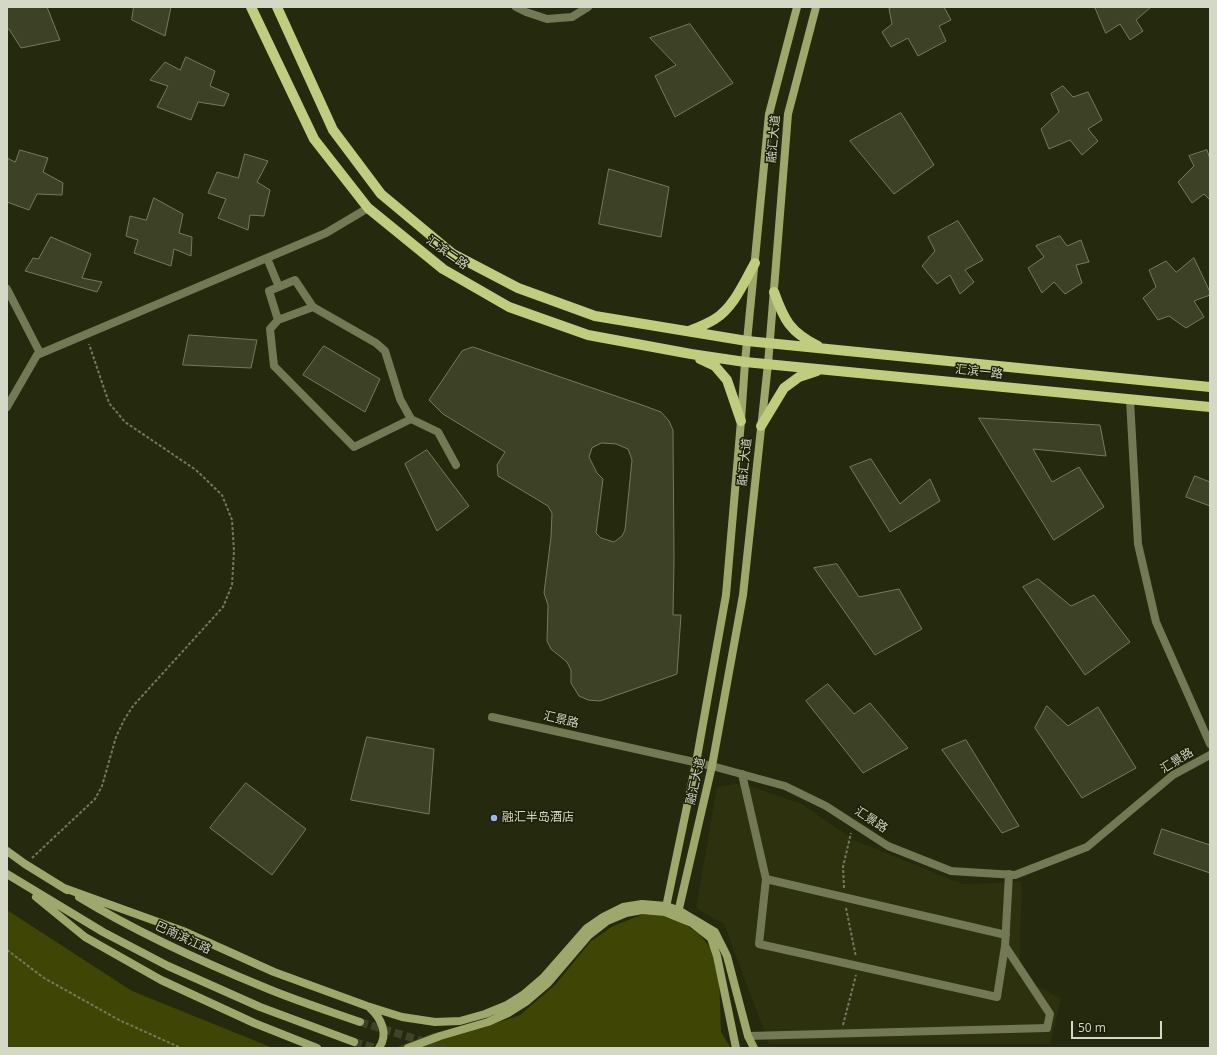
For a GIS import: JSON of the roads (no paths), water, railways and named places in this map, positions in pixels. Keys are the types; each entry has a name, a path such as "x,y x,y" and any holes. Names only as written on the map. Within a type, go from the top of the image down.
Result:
{"main road":[{"name":"汇滨二路","path":"251,7 314,138 368,208 443,270 509,307 588,335 691,354 745,362"},
{"name":"汇滨二路","path":"277,7 332,130 381,194 453,254 518,288 595,316 747,341"},
{"name":"融汇大道","path":"666,909 696,763 726,595 745,362 769,114 797,7"},
{"name":"融汇大道","path":"677,913 712,766 743,595 770,344 788,114 816,7"},
{"path":"689,331 715,319 729,306 742,287 755,263"},
{"path":"774,292 782,313 792,328 804,339 825,349"},
{"name":"汇滨一路","path":"747,341 1210,387"},
{"path":"691,354 715,366 727,380 741,421"},
{"name":"汇滨一路","path":"745,362 1210,407"},
{"path":"761,426 784,388 799,377 821,370"},
{"name":"巴南滨江路","path":"7,851 25,864 113,918 174,948 266,989 360,1022"},
{"path":"9,875 103,932 168,966 260,1007 354,1042"},
{"path":"9,875 85,937 161,980 254,1023 317,1048"},
{"path":"64,888 184,931 274,972 367,1006 402,1017 435,1022 460,1021 485,1014 506,1005 523,995 544,977 587,928 603,917 623,907 642,904 666,909 715,932 727,956 748,1036 754,1048"},
{"path":"408,1048 440,1036 488,1022 508,1013 527,1001 548,983 589,935 607,921 626,913 642,910 666,909"},
{"path":"677,913 711,938 718,962 736,1048"},
{"path":"367,1006 377,1015 382,1024 383,1039 379,1048"}],"street":[{"path":"516,7 547,19 572,17 588,7"},
{"path":"7,407 37,355 326,233 368,208"},
{"path":"267,258 279,287"},
{"path":"278,320 268,292 294,280 313,307 376,343 385,351 400,398 411,419 438,432 456,465"},
{"path":"7,289 40,354"},
{"path":"313,307 278,320 270,329 274,366 354,447 411,419"},
{"path":"1130,400 1138,544 1156,622 1210,744"},
{"name":"汇景路","path":"492,717 712,766 785,786 826,806 888,846 951,871 1016,875 1087,847 1173,775 1210,755"},
{"path":"742,774 766,879 759,944 997,997 1005,946 1009,874"},
{"path":"766,879 1006,935"},
{"path":"748,1036 1047,1028 1050,1014 1005,946"}],"tunnel":[{"path":"360,1022 445,1048"},
{"path":"354,1042 376,1048"}],"place":[{"name":"融汇半岛酒店","path":"494,818"}]}
